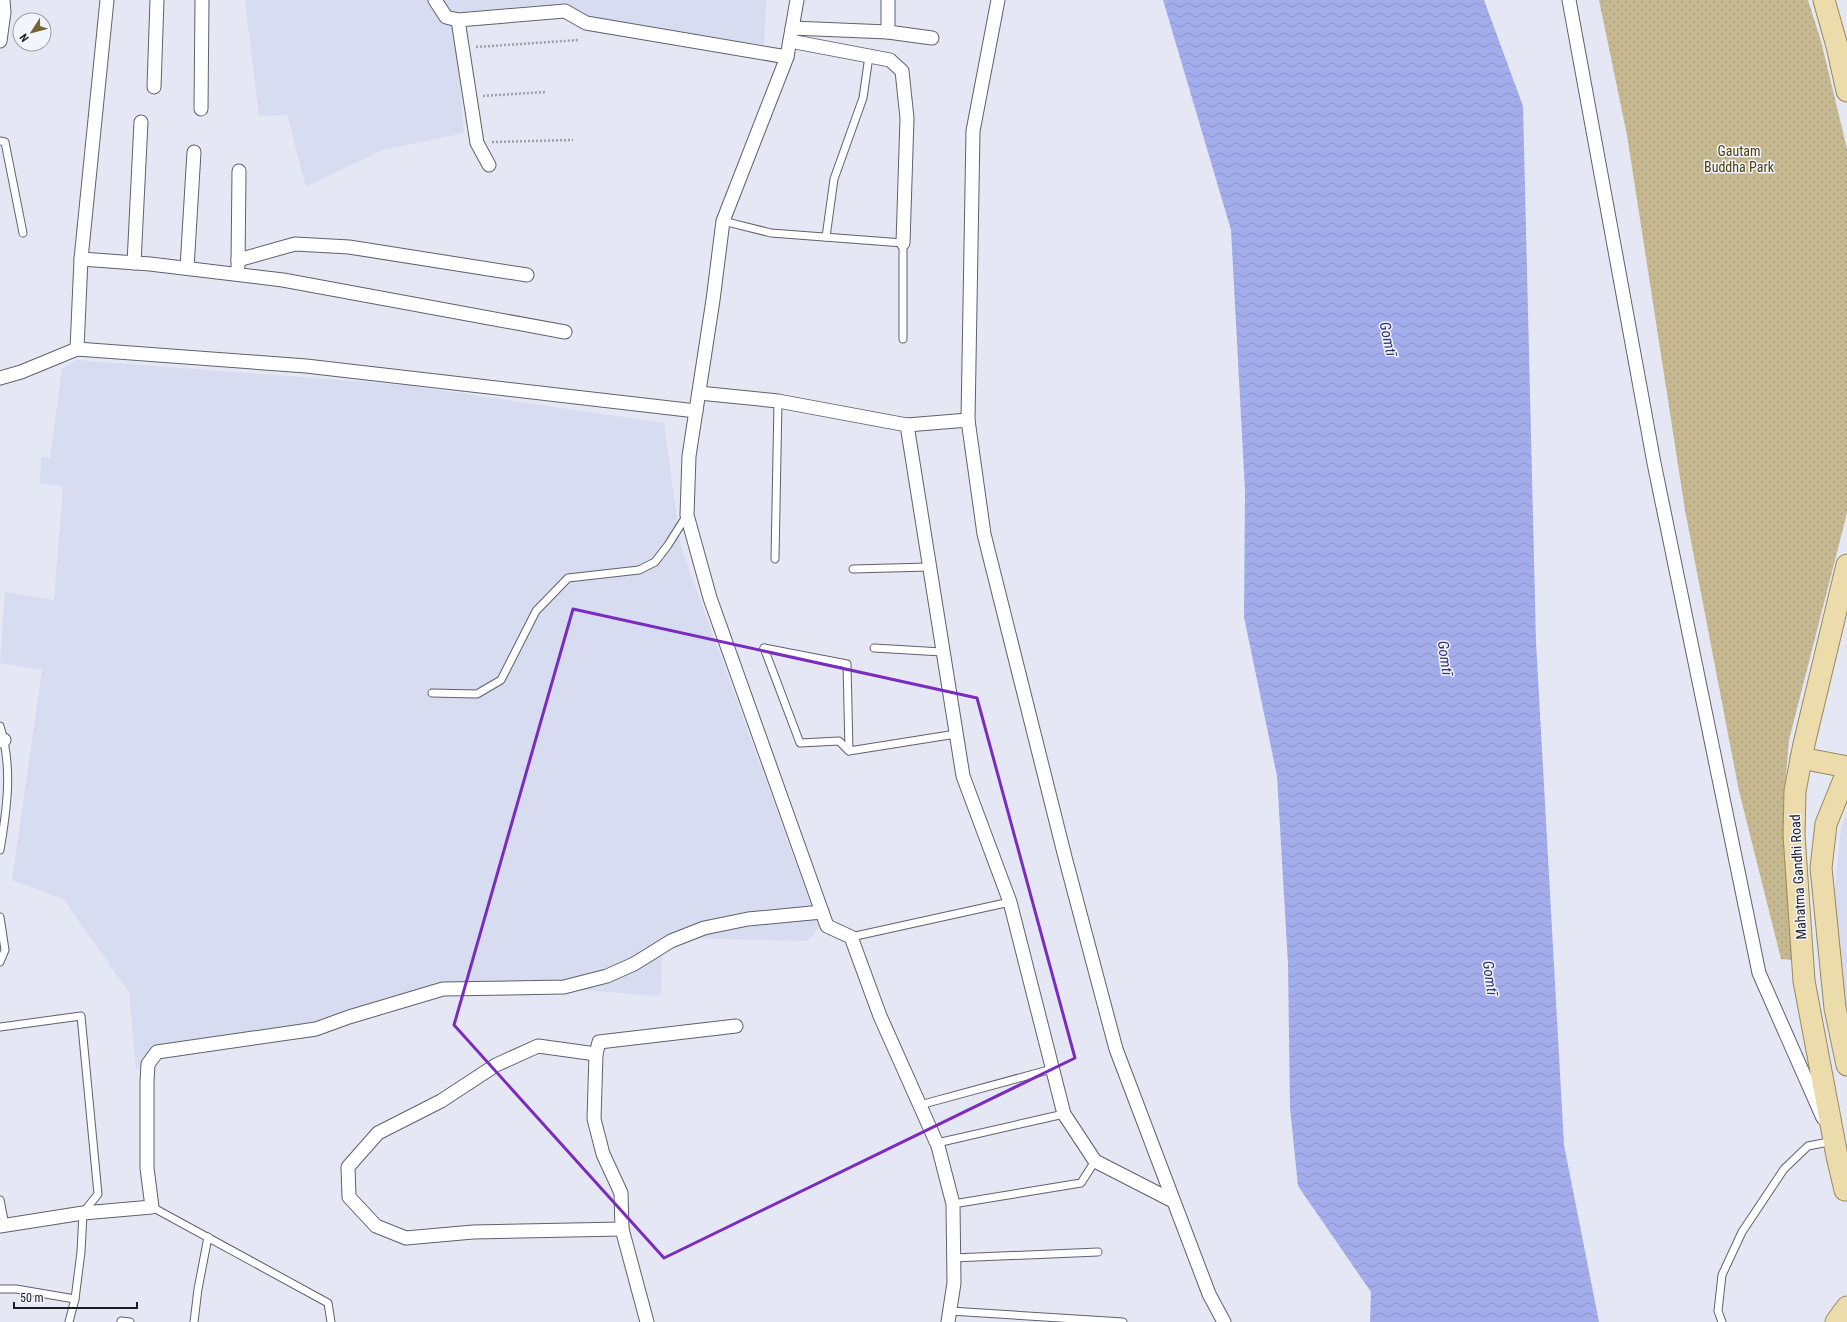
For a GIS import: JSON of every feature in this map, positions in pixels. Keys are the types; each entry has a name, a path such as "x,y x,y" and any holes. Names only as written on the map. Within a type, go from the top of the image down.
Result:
{"main road":[{"path":"1824,0 1838,46 1847,91"},
{"name":"Mahatma Gandhi Road","path":"1846,1193 1834,1141 1804,980 1794,835 1795,791 1801,758 1847,564"},
{"path":"1801,758 1847,767"},
{"name":"Mahatma Gandhi Road","path":"1847,772 1826,824 1821,868 1835,1008 1847,1065"},
{"path":"1836,1322 1847,1307"}],"street":[{"path":"77,349 81,259 107,0"},
{"path":"154,88 157,0"},
{"path":"201,109 202,0"},
{"path":"435,0 446,17 458,20 566,11 586,23 787,57"},
{"path":"797,0 787,57 723,221 689,456 687,515 710,598 827,926 851,937 880,1016 937,1143 953,1204 954,1282 949,1317"},
{"path":"888,0 888,32"},
{"path":"998,0 973,131 968,420 984,534 1067,865 1116,1049 1209,1294 1224,1322"},
{"path":"1569,0 1654,463 1759,973 1834,1141"},
{"path":"0,41 2,4"},
{"path":"458,20 477,142 489,165"},
{"path":"792,28 888,32 932,38"},
{"path":"790,42 890,60 902,71 907,118 903,243"},
{"path":"134,263 141,122"},
{"path":"187,268 194,152"},
{"path":"238,274 239,171"},
{"path":"238,260 295,244 349,246 527,275"},
{"path":"81,259 187,268 283,280 565,332"},
{"path":"0,378 21,372 77,349 306,366 696,410"},
{"path":"699,393 778,401 907,425 968,420"},
{"path":"907,425 942,652 963,776 1010,902 1064,1114 1095,1161 1173,1201"},
{"path":"2,1226 83,1213 152,1207 147,1168 147,1082 148,1064 157,1052 316,1029 349,1017 443,988 564,987 607,976 634,964 670,941 704,928 748,919 822,912"},
{"path":"647,1322 622,1229 621,1193 603,1154 594,1119 596,1054 599,1042 736,1026"},
{"path":"596,1054 538,1046 496,1065 441,1101 378,1133 348,1167 349,1197 376,1226 406,1238 472,1232 622,1229"}],"lane":[{"path":"826,237 834,179 863,98 869,56"},
{"path":"0,141 5,142 23,234"},
{"path":"723,221 771,233 903,243 903,340"},
{"path":"775,559 778,401"},
{"path":"432,693 477,694 501,680 536,611 568,578 639,570 655,562 687,515"},
{"path":"853,570 929,567"},
{"path":"764,648 847,664 849,751 839,741 800,743 764,648"},
{"path":"874,648 942,652"},
{"path":"0,726 9,782 0,850"},
{"path":"849,751 956,734"},
{"path":"851,937 1010,902"},
{"path":"0,917 5,950 0,962"},
{"path":"0,1027 82,1016 98,1194 83,1213 81,1252 75,1299 69,1322"},
{"path":"920,1105 1052,1069"},
{"path":"937,1143 1064,1114"},
{"path":"1722,1322 1718,1311 1722,1275 1742,1232 1784,1169 1808,1146 1834,1141"},
{"path":"953,1204 1081,1182 1095,1161"},
{"path":"0,1200 2,1226"},
{"path":"152,1207 328,1303 331,1322"},
{"path":"194,1322 198,1289 208,1237"},
{"path":"953,1258 1098,1252"},
{"path":"0,1289 16,1289 75,1299"},
{"path":"949,1317 1123,1322"},
{"path":"121,1321 130,1322"}],"path":[{"path":"463,48 579,40"},
{"path":"471,97 546,92"},
{"path":"477,142 573,140"}],"highlighted area":[{"path":"573,609 977,698 1075,1058 664,1258 454,1025"}],"shaded area":[{"path":"245,0 766,0 764,45 588,17 565,3 459,12 455,25 464,133 382,150 306,187 287,115 259,116"},
{"path":"76,360 404,385 664,423 681,547 819,927 808,941 676,938 662,940 661,996 535,987 442,995 402,1003 315,1038 186,1045 136,1070 129,992 63,899 12,880 42,670 0,663 5,592 54,600 63,487 40,483 41,457 50,458 62,369"},
{"path":"1847,811 1847,1012 1834,897 1841,828"}],"green space":[{"name":"Gautam Buddha Park","path":"1599,0 1808,0 1821,41 1847,149 1847,513 1789,740 1783,810 1793,960 1781,959 1739,791 1685,510 1627,135"}],"water":[{"name":"Gomtī","path":"1163,0 1484,0 1523,106 1536,642 1564,1145 1599,1322 1370,1322 1371,1292 1298,1186 1290,1108 1288,964 1277,776 1244,617 1245,491 1231,230"}]}
